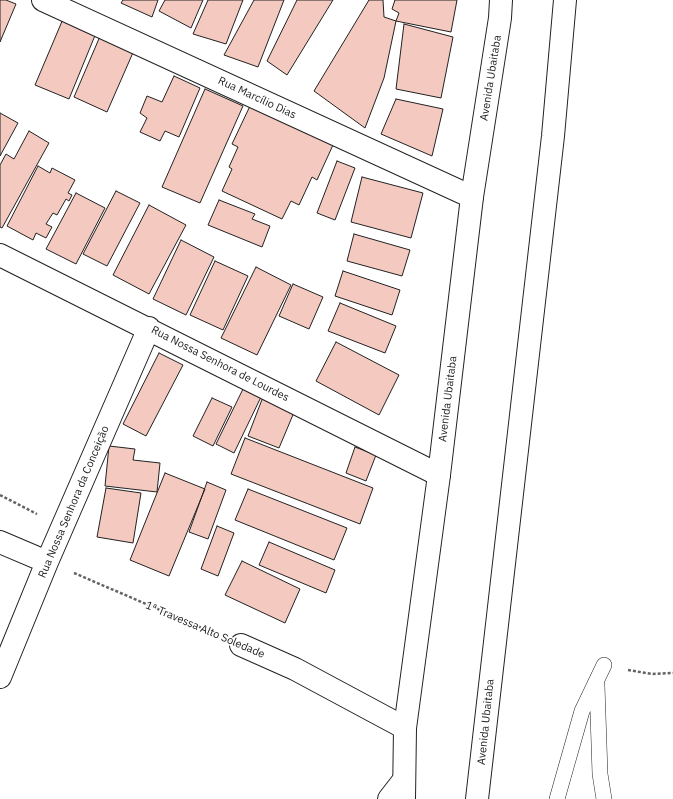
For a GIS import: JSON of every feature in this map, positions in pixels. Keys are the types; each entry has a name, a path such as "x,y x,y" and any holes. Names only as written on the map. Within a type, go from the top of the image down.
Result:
{"street":[{"name":"Rua Marcílio Dias","path":"43,0 472,197"},
{"name":"Avenida Ubaitaba","path":"404,790 404,728 439,475 472,197 500,18 501,0"},
{"name":"Avenida Ubaitaba","path":"477,799 553,136 565,0"},
{"name":"Rua Nossa Senhora de Lourdes","path":"0,255 149,328 439,475"},
{"name":"Rua Nossa Senhora da Conceição","path":"0,677 62,526 149,328"},
{"path":"0,542 47,562"},
{"name":"1ª Travessa Alto Soledade","path":"241,645 295,669 404,728"},
{"path":"389,799 404,790"}],"lane":[{"path":"557,799 582,711 604,665"},
{"path":"597,680 600,774 604,799"}],"path":[{"path":"0,495 62,526"},
{"name":"1ª Travessa Alto Soledade","path":"47,562 241,645"},
{"path":"604,665 652,674 673,673"}],"building":[{"path":"0,0 6,0 16,4 0,42"},
{"path":"123,0 158,0 152,17 121,3"},
{"path":"165,0 203,0 191,28 159,11"},
{"path":"208,0 243,0 226,44 193,34"},
{"path":"254,0 284,0 258,67 224,55"},
{"path":"297,0 333,0 287,75 267,61"},
{"path":"369,0 383,0 384,17 396,21 384,78 365,128 314,91"},
{"path":"395,0 457,0 451,32 396,21 399,13 392,9"},
{"path":"63,19 96,33 69,99 35,85"},
{"path":"404,24 453,37 441,98 396,89"},
{"path":"101,34 135,48 107,112 74,97"},
{"path":"174,76 200,88 179,137 165,131 160,141 140,132 147,118 140,113 147,96 162,102"},
{"path":"205,89 243,106 200,203 162,187"},
{"path":"396,99 443,109 432,156 381,134"},
{"path":"250,106 333,145 317,180 312,177 299,205 291,201 282,219 222,191 232,169 229,167 238,147 232,144"},
{"path":"0,113 18,123 0,156"},
{"path":"29,131 49,143 2,228 0,227 0,165 6,154 14,159"},
{"path":"337,161 355,168 335,220 317,213"},
{"path":"38,166 50,173 52,168 75,180 68,193 72,195 69,201 66,199 57,215 53,213 46,224 52,227 46,238 36,233 33,240 7,226"},
{"path":"362,177 423,193 411,238 351,222"},
{"path":"116,191 140,203 107,266 83,254"},
{"path":"76,193 105,208 76,264 46,249"},
{"path":"219,200 255,214 252,219 270,226 262,247 208,225"},
{"path":"149,205 186,225 149,294 113,275"},
{"path":"354,234 410,250 402,276 347,261"},
{"path":"181,240 214,257 186,315 153,299"},
{"path":"215,261 248,276 223,330 190,315"},
{"path":"256,267 291,285 257,355 221,338"},
{"path":"343,271 400,290 392,315 335,296"},
{"path":"293,284 323,297 309,329 279,316"},
{"path":"340,303 396,326 385,353 328,331"},
{"path":"336,342 399,375 379,415 316,381"},
{"path":"159,353 183,365 146,436 123,424"},
{"path":"243,389 261,397 234,453 216,444"},
{"path":"263,397 295,410 279,448 248,436"},
{"path":"212,398 232,407 213,446 193,436"},
{"path":"245,438 373,488 360,524 231,474"},
{"path":"109,446 135,449 133,460 160,463 157,492 105,486"},
{"path":"355,447 376,455 366,481 346,473"},
{"path":"165,473 205,489 169,576 130,560"},
{"path":"207,482 226,490 208,539 189,532"},
{"path":"106,488 141,493 133,543 97,537"},
{"path":"248,489 347,528 334,560 235,520"},
{"path":"217,526 234,533 218,576 201,569"},
{"path":"269,542 335,570 326,593 259,565"},
{"path":"242,561 300,589 285,623 225,595"}]}
